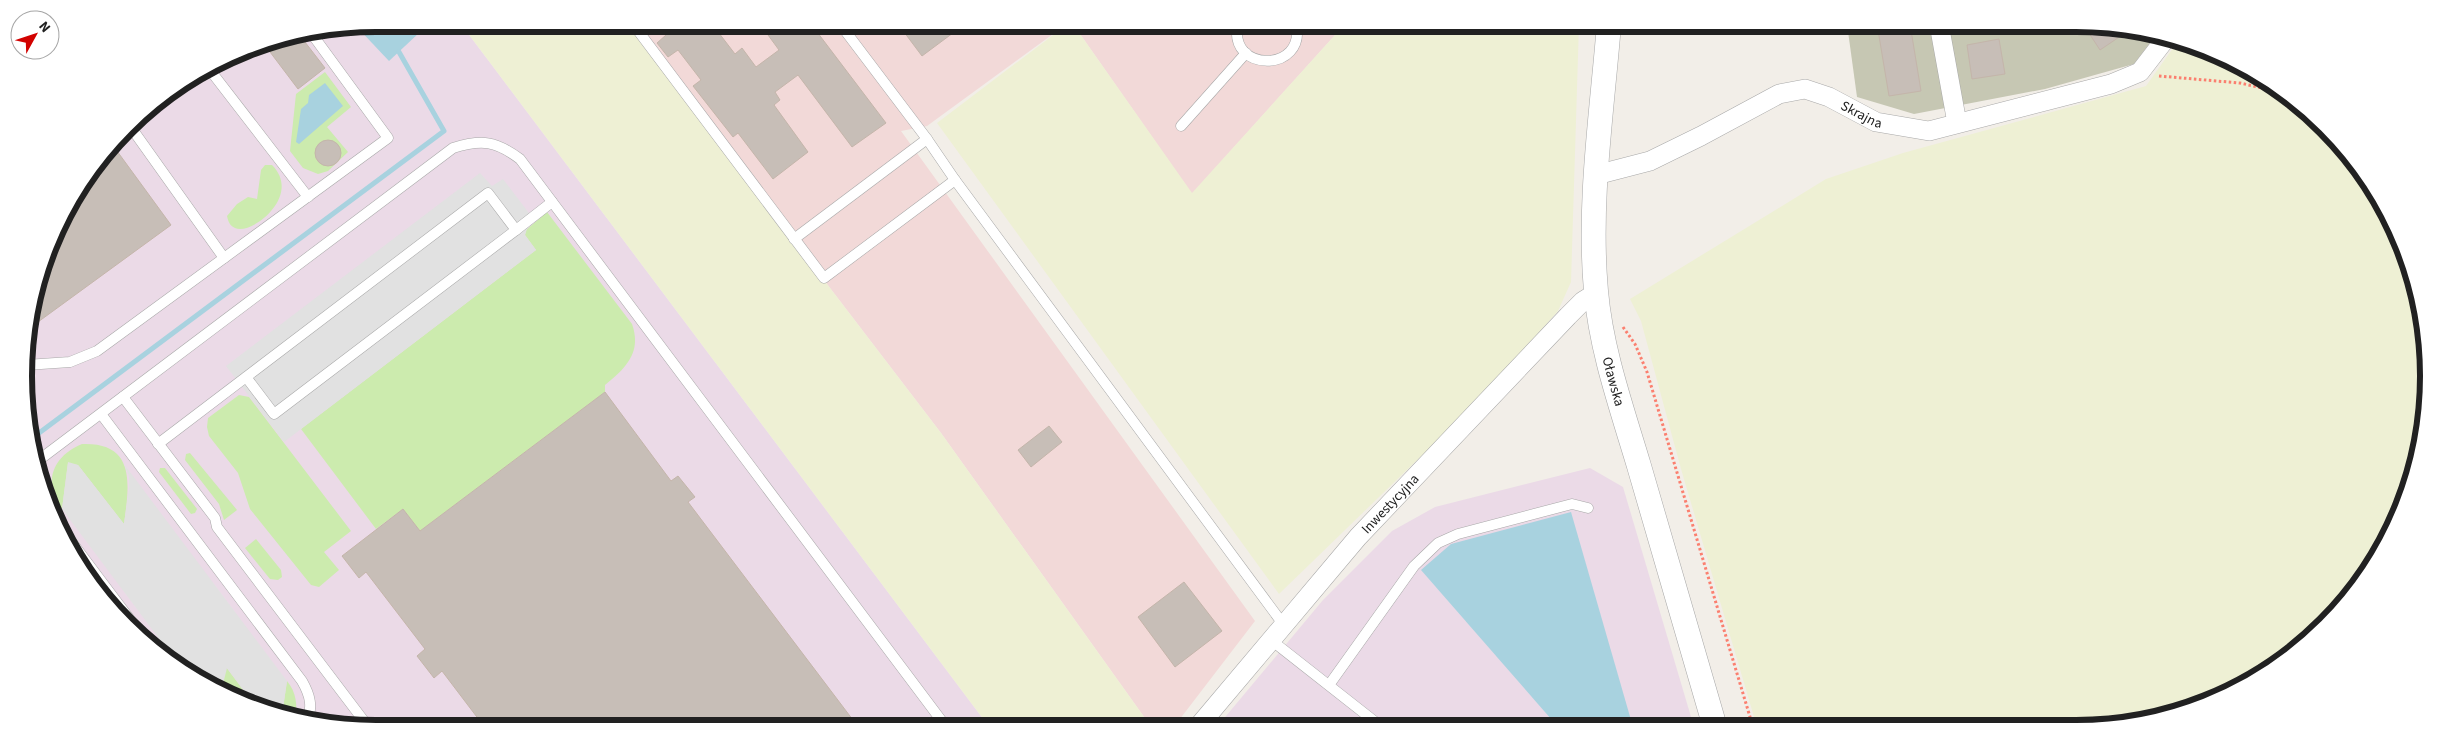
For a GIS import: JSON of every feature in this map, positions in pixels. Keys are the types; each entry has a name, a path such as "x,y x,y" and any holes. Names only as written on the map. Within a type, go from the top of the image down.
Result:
{"street":[{"name":"Oławska","path":"1608,32 1596,175 1594,257 1596,293 1604,338 1619,399 1713,720"},
{"path":"1940,32 1957,123"},
{"path":"2140,72 2162,43"},
{"name":"Skrajna","path":"1596,175 1650,161 1779,94 1805,89 1828,96 1876,122 1929,131 2111,84 2140,72"},
{"name":"Inwestycyjna","path":"1204,720 1358,537 1568,316 1583,301 1596,293"}],"lane":[{"path":"639,32 824,278 955,180"},
{"path":"846,32 927,139 955,180 1283,624"},
{"path":"1237,32 1237,36 1246,53 1254,59 1264,62 1284,57 1291,50 1296,40 1296,32"},
{"path":"33,365 70,362 97,351 388,138 315,38"},
{"path":"1181,126 1246,53"},
{"path":"213,74 308,197"},
{"path":"134,132 224,258"},
{"path":"794,239 927,139"},
{"path":"42,458 453,148 471,142 488,142 506,148 520,159 942,720"},
{"path":"158,444 488,193 516,230"},
{"path":"246,377 274,414 552,202"},
{"path":"123,397 215,518 217,527 363,720"},
{"path":"100,414 302,681 310,697 310,714"},
{"path":"1329,685 1414,566 1438,543 1458,534 1572,504 1588,508"},
{"path":"84,558 118,603"},
{"path":"1270,640 1373,720"}],"path":[{"path":"2140,72 2162,77 2240,83 2264,88"},
{"path":"1620,319 1635,344 1647,372 1751,720"}],"shaded area":[{"path":"376,32 467,32 984,720 354,720 332,718 287,709 266,702 224,685 185,663 133,620 90,568 68,529 44,466 35,421 32,376 35,332 44,287 68,224 90,185 133,133 167,104 185,90 204,79 245,59 287,44 332,35"},
{"path":"467,32 634,32 941,433 1146,720 984,720"},
{"path":"634,32 1056,32 927,126 901,131 1255,621 1179,720 1146,720 941,433"},
{"path":"1057,32 1079,32 1192,193 1338,32 1579,32 1571,282 1558,311 1476,403 1279,594 937,123"},
{"path":"1079,32 1338,32 1192,194"},
{"path":"1848,32 2076,32 2121,35 2152,41 2134,64 2045,89 1914,114 1857,97"},
{"path":"2174,47 2229,68 2268,90 2320,133 2335,150 2363,185 2385,224 2402,266 2414,309 2420,354 2420,399 2414,444 2402,487 2385,529 2363,568 2320,620 2268,663 2229,685 2166,709 2121,718 2099,720 1755,720 1681,469 1641,321 1630,299 1826,179 1903,153 2146,86"},
{"path":"480,173 492,186 503,179 535,221 528,226 525,235 536,250 284,442 226,366"},
{"path":"68,462 78,465 124,524 129,476 124,464 287,681 283,708 247,695 227,668 223,684 185,663 166,649 62,509"},
{"path":"1590,468 1623,487 1692,720 1223,720 1323,600 1392,531 1435,507"}],"green space":[{"path":"325,72 351,107 327,127 348,152 328,171 318,174 303,168 290,151 296,94"},
{"path":"265,165 272,165 280,177 282,189 278,201 262,220 242,229 235,228 227,216 237,204 248,197 257,199 261,170"},
{"path":"547,212 632,324 635,343 630,359 605,385 605,392 420,531 403,509 376,529 301,429 536,250 525,235 526,230"},
{"path":"239,395 249,397 351,531 324,552 339,570 319,587 311,585 250,509 238,473 209,436 208,418"},
{"path":"82,444 100,445 112,450 121,458 126,469 127,481 124,524 78,465 68,463 62,509 56,499 52,480 54,471 64,455"},
{"path":"190,453 237,510 224,520 219,504 185,460 186,454"},
{"path":"160,468 165,468 197,509 195,513 191,514 159,472"},
{"path":"256,539 281,570 282,577 278,580 270,579 245,548"},
{"path":"226,667 247,695 224,685 223,684"},
{"path":"287,681 296,699 296,711 283,708"}],"water":[{"path":"420,32 389,61 362,33"},
{"path":"325,83 343,106 299,144 296,142 301,109 308,103 309,95"},
{"path":"1571,512 1631,720 1552,720 1421,570 1451,544"}],"building":[{"path":"664,32 718,32 735,54 742,48 756,67 779,50 766,32 817,32 886,123 852,147 798,75 775,92 780,100 774,105 808,152 773,179 738,133 733,137 693,86 701,80 678,50 668,57 657,43 666,35"},
{"path":"904,32 954,32 922,56"},
{"path":"1878,32 1911,32 1921,91 1889,96"},
{"path":"2089,33 2122,35 2100,50"},
{"path":"1999,39 2005,74 1972,79 1967,45"},
{"path":"304,40 325,68 298,89 269,50"},
{"path":"328,140 337,144 341,153 337,162 328,166 319,162 315,153 319,144"},
{"path":"117,151 171,225 37,323 44,287 68,224 90,185"},
{"path":"605,392 671,481 678,476 695,497 688,502 853,720 479,720 442,671 434,678 417,656 425,649 366,572 359,578 342,556 403,509 420,531"},
{"path":"1049,426 1062,442 1031,467 1018,450"},
{"path":"1184,582 1222,631 1175,667 1138,617"}],"waterway":[{"path":"37,434 444,131 399,52"}]}
